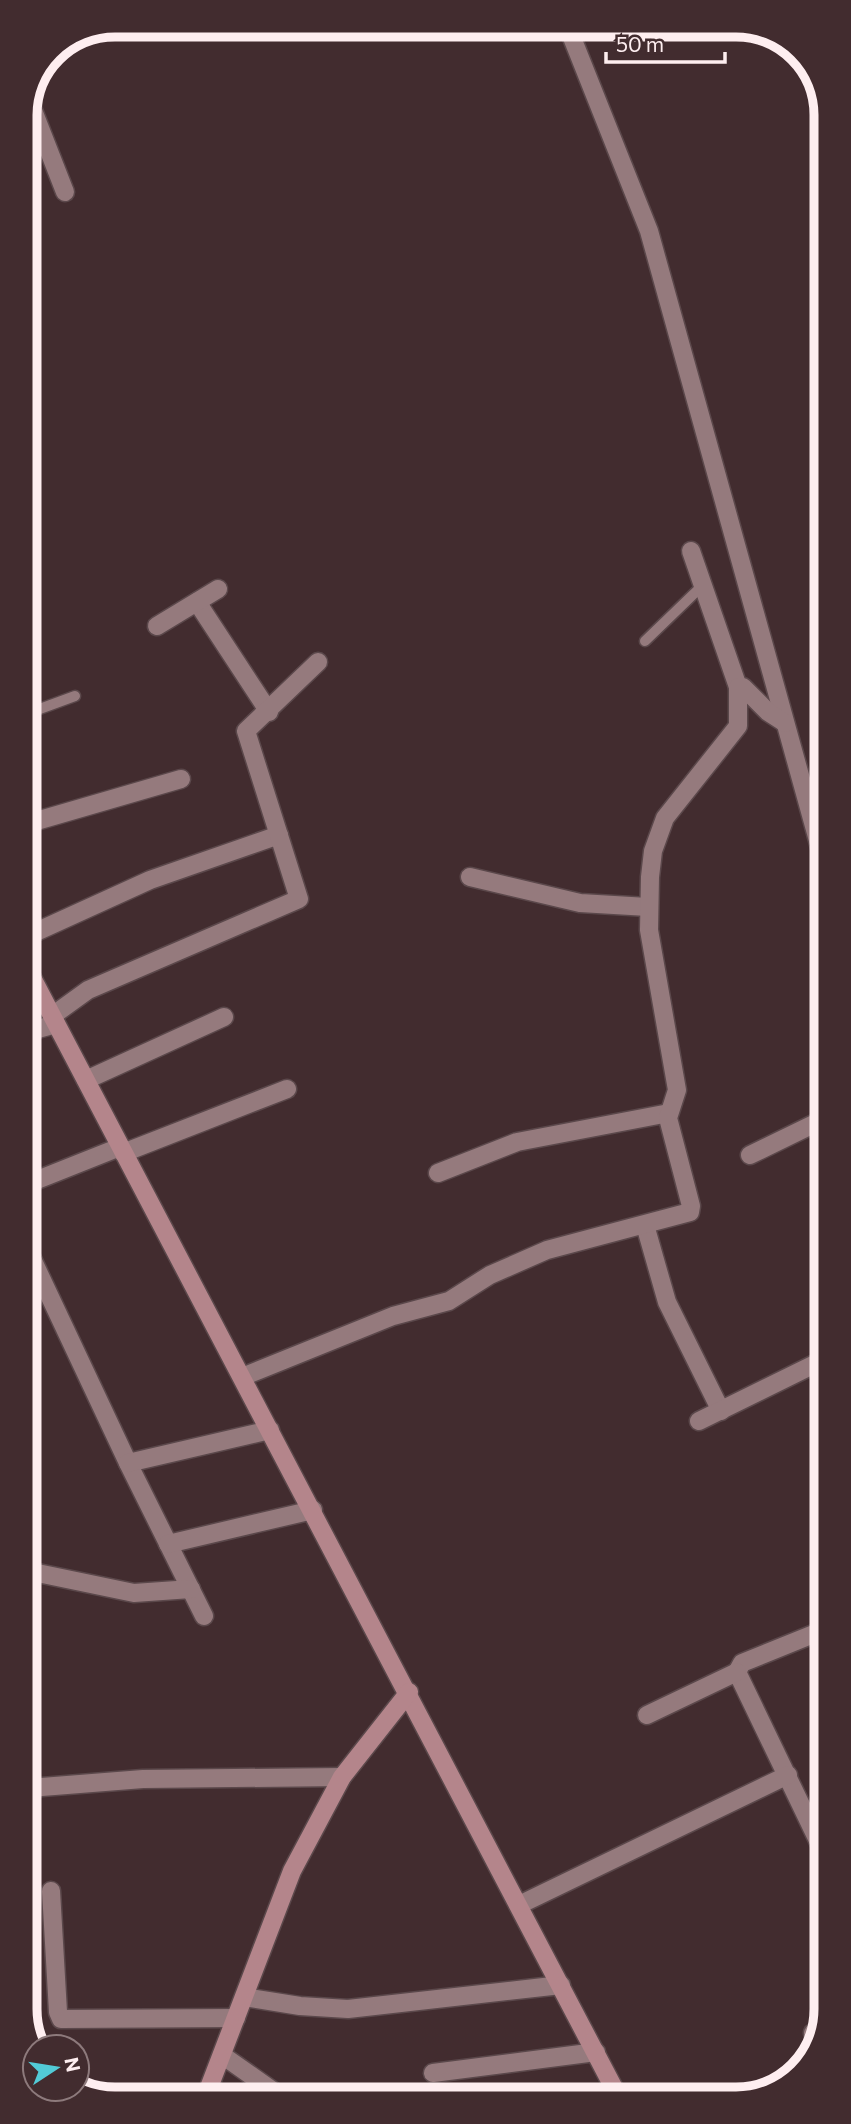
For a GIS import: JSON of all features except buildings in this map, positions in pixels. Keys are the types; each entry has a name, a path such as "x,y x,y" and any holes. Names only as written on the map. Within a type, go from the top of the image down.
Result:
{"street":[{"path":"572,37 649,231 814,826"},
{"path":"37,138 65,192"},
{"path":"242,1377 393,1317 449,1301 490,1275 547,1250 682,1215 691,1209 669,1113 677,1090 654,966 648,907 653,851 674,805 738,726 738,687 691,551"},
{"path":"157,626 218,589"},
{"path":"197,602 269,712"},
{"path":"37,1028 54,1020 88,990 298,900 246,735 251,725 269,712 318,662"},
{"path":"738,687 743,687 768,712 785,723"},
{"path":"37,821 181,779"},
{"path":"37,931 150,880 279,835"},
{"path":"470,877 580,903 648,907"},
{"path":"37,987 409,1692 614,2087"},
{"path":"86,1080 224,1017"},
{"path":"37,1180 287,1089"},
{"path":"438,1173 517,1142 669,1113"},
{"path":"750,1155 814,1124"},
{"path":"645,1224 671,1312 721,1411"},
{"path":"37,1269 128,1464 204,1616"},
{"path":"699,1421 814,1364"},
{"path":"128,1464 270,1430"},
{"path":"168,1544 313,1510"},
{"path":"37,1573 134,1593 191,1589"},
{"path":"647,1715 737,1672 742,1663 814,1634"},
{"path":"737,1672 814,1831"},
{"path":"211,2087 292,1871 342,1777 409,1692"},
{"path":"519,1905 788,1775"},
{"path":"37,1787 143,1779 342,1777"},
{"path":"51,1891 58,2012 61,2019 236,2018"},
{"path":"244,1997 300,2006 348,2009 561,1985"},
{"path":"433,2073 596,2052"},
{"path":"222,2055 267,2087"}],"lane":[{"path":"645,641 703,586"},
{"path":"37,711 75,696"}]}
